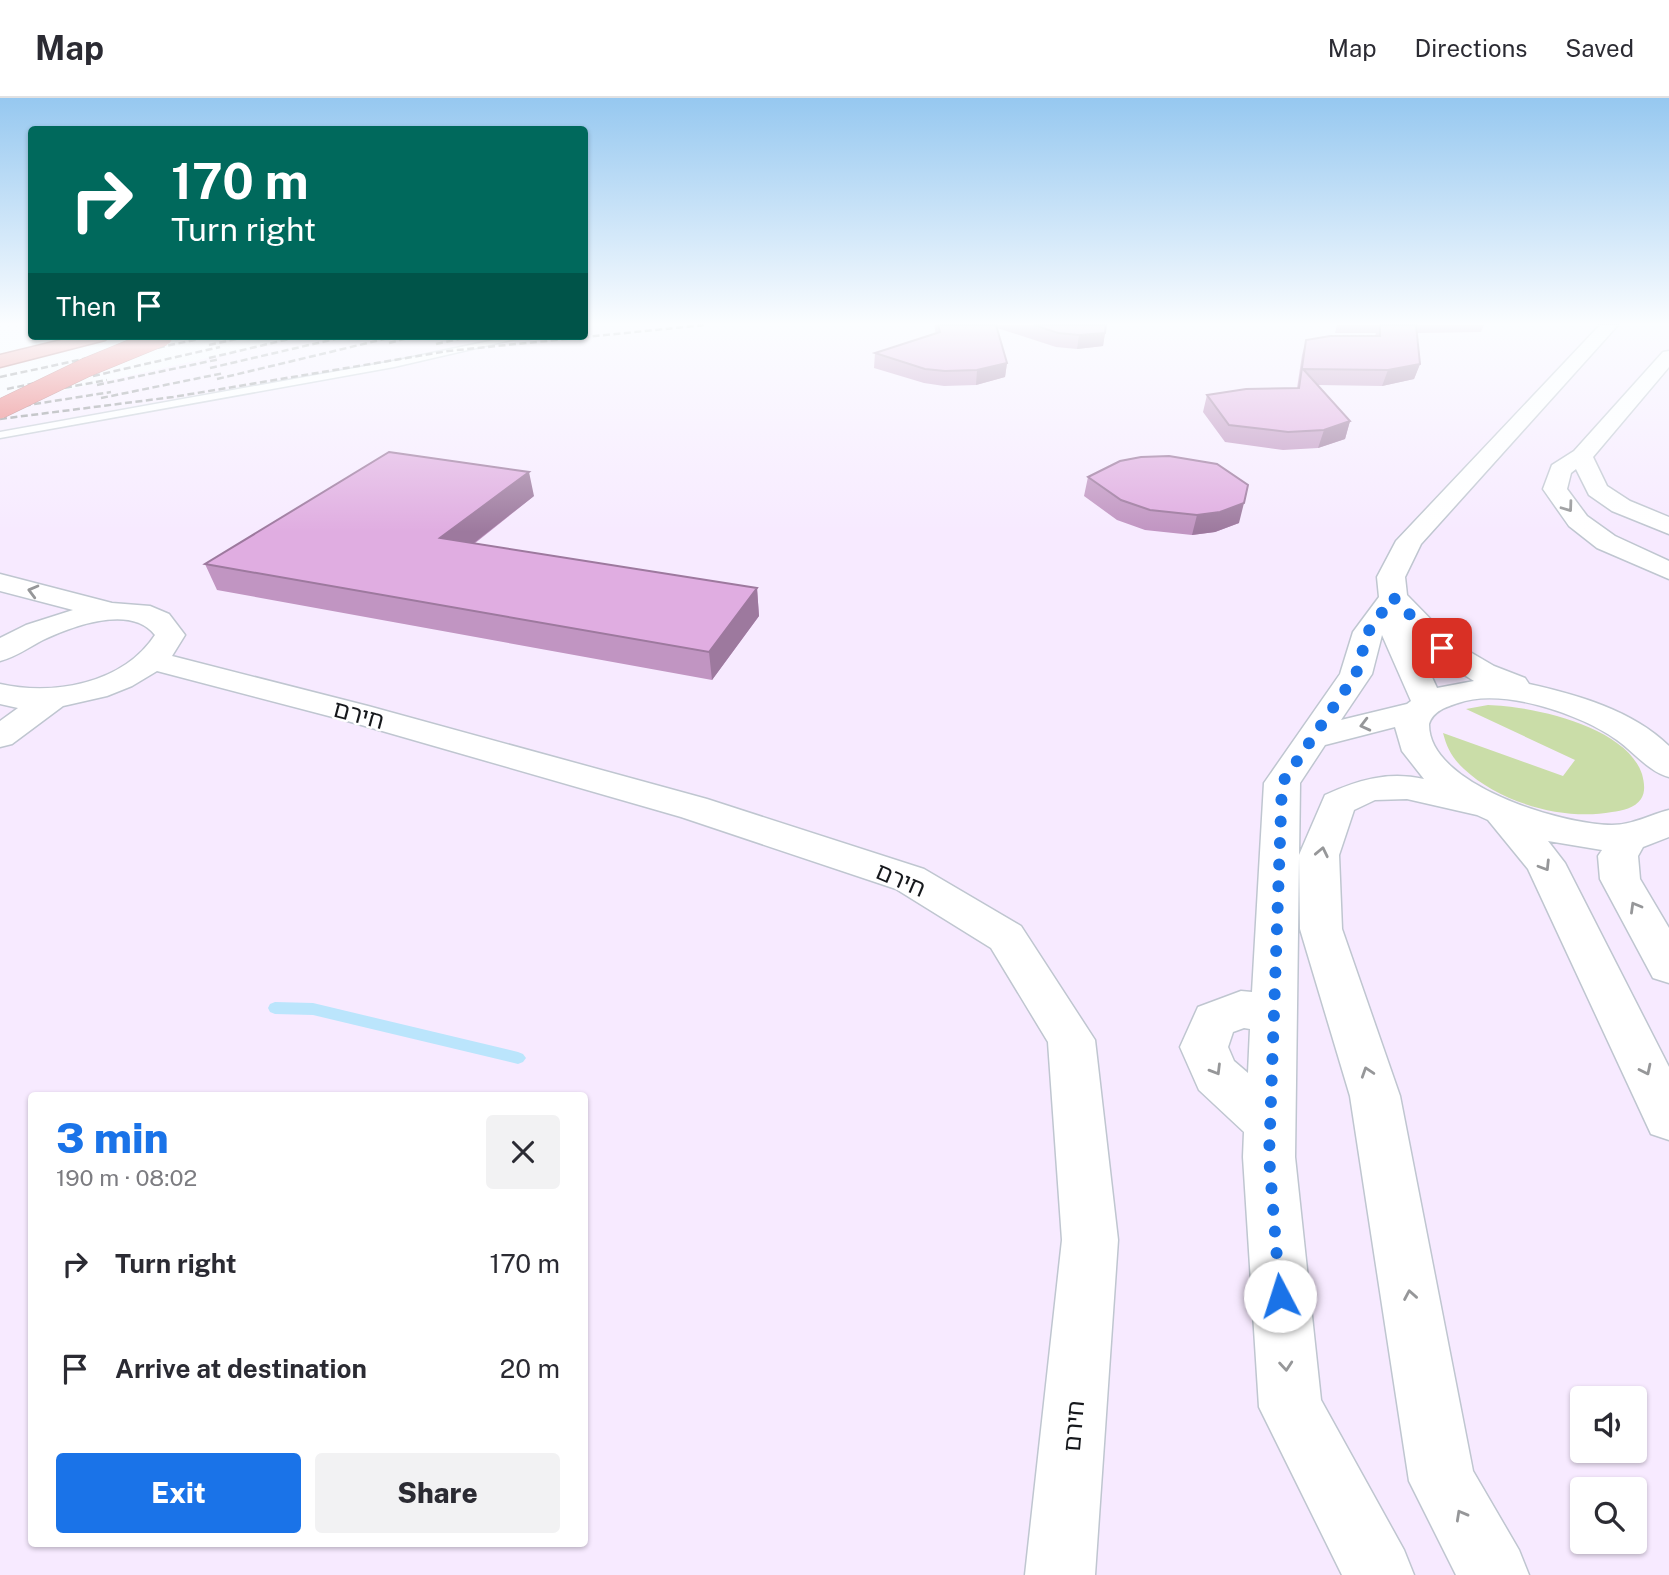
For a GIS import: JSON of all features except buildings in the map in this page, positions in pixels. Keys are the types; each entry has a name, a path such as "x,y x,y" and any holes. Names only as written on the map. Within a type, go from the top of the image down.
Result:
{"highway":[{"path":"0,409 31,394"}],"street":[{"path":"1423,707 1397,635 1391,576 1409,541 1546,394"},
{"path":"1636,394 1582,456 1560,470 1555,489 1578,521 1606,542 1669,571"},
{"path":"1582,456 1597,490 1621,506 1669,526"},
{"path":"0,582 114,612"},
{"path":"1393,597 1442,648 1483,673 1540,696"},
{"path":"1379,1575 1290,1407 1269,1157 1282,783 1356,674 1368,632 1393,597"},
{"path":"0,652 29,634 57,623 114,612 137,612 155,617 166,624 170,635 165,647 153,660 109,684 52,698 30,699 0,694"},
{"path":"0,627 3,640 0,645"},
{"name":"חירם","path":"153,660 356,713 694,808 910,878 1006,937 1071,1040 1090,1240 1060,1575"},
{"path":"1311,738 1423,707 1441,695 1471,690 1507,690 1573,705 1613,723 1634,734 1658,753 1669,766"},
{"path":"0,737 52,698"},
{"path":"1423,707 1412,724 1415,745 1432,769 1462,793 1494,809 1545,863 1669,1118"},
{"path":"1613,723 1669,723"},
{"path":"1494,1575 1442,1481 1375,1096 1321,929 1319,855 1338,803 1369,789 1407,787 1494,809 1548,829 1592,837 1631,836 1661,829 1669,822"},
{"path":"1631,836 1618,856 1619,879 1669,966"},
{"path":"1270,1124 1216,1075 1204,1047 1214,1020 1241,1009 1273,1014"}],"lane":[{"path":"0,435 218,394"}],"shaded area":[{"path":"49,394 1669,394 1669,1575 0,1575 0,405"}],"green space":[{"path":"1488,705 1528,709 1598,731 1633,757 1642,774 1643,796 1632,807 1620,811 1574,814 1534,807 1496,791 1460,765 1450,752 1443,733 1563,776 1575,760 1466,709"}],"waterway":[{"path":"275,1008 313,1009 518,1058"}],"railway":[{"path":"3,399 31,394"},
{"path":"3,409 99,394"},
{"path":"101,398 121,394"},
{"path":"0,419 191,394"}],"route":[{"path":"1280,1296 1269,1157 1282,783 1356,674 1368,632 1393,597 1442,648"}]}
